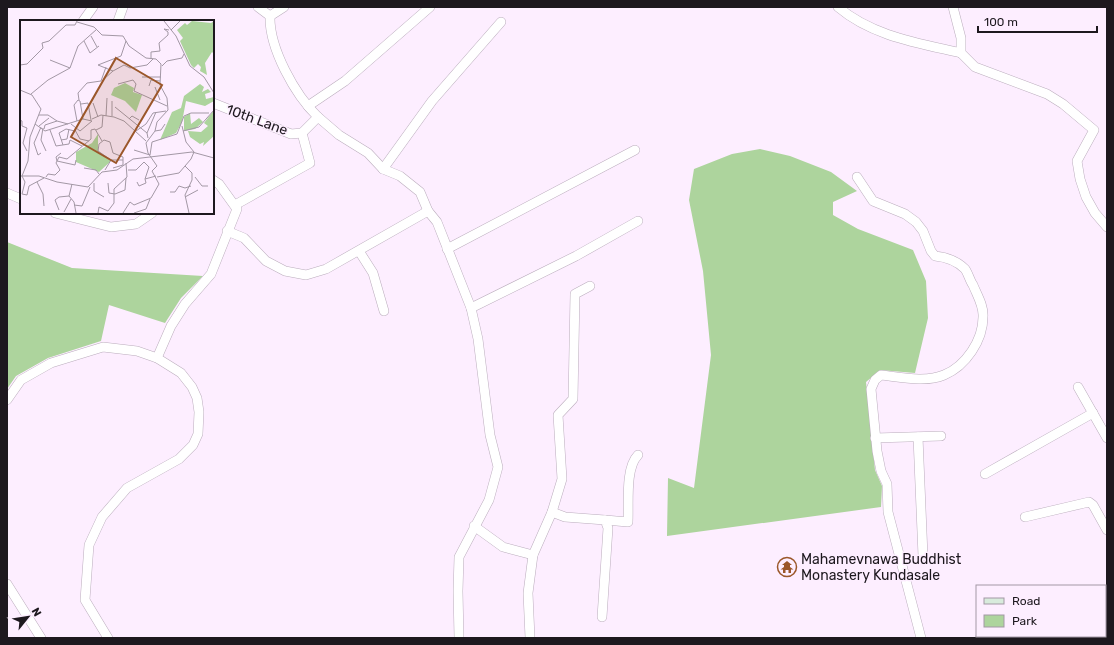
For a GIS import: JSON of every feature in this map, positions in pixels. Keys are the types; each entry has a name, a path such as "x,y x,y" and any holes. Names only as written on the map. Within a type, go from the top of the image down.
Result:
{"street":[{"path":"84,20 93,7"},
{"path":"118,20 123,7"},
{"path":"258,7 270,16"},
{"path":"270,16 284,7"},
{"path":"308,106 345,81 430,7"},
{"path":"838,7 846,14 892,38 961,53 975,67 1047,94 1063,104 1094,130 1077,161 1080,179 1086,197 1095,213 1107,227"},
{"path":"953,7 961,38 961,53"},
{"path":"270,16 270,30 274,48 300,98 318,117 339,135 368,153 383,169 400,176 420,192 428,211 437,222 471,308 478,339 490,436 498,466 489,500 459,557 459,638"},
{"path":"383,169 432,101 501,22"},
{"name":"10th Lane","path":"214,104 291,134 302,133"},
{"path":"235,205 310,163 302,133 318,117"},
{"path":"447,249 635,150"},
{"path":"857,177 873,201 905,214 916,222 923,231 931,251 935,256 947,258 965,269 979,298 984,316 980,337 969,355 958,366 944,375 913,378 880,375 875,380 871,389 875,438 881,471 887,484 888,512 921,638"},
{"path":"157,358 171,326 185,304 211,274 237,209 219,184 214,181"},
{"path":"7,193 20,199"},
{"path":"227,231 244,238 266,261 285,271 306,275 326,269 428,211"},
{"path":"62,214 76,216 111,228 136,224 151,214"},
{"path":"471,308 576,256 638,221"},
{"path":"359,251 373,273 384,311"},
{"path":"530,638 528,593 533,555 552,512 562,479 558,415 573,399 575,294 590,286"},
{"path":"7,400 21,380 51,363 102,347 137,351 157,358 181,374 192,387 197,398 199,412 198,434 193,445 179,459 127,488 102,517 89,544 85,600 108,638"},
{"path":"1078,387 1107,438"},
{"path":"985,474 1093,413"},
{"path":"875,438 941,436"},
{"path":"918,437 923,556"},
{"path":"552,512 565,517 628,522 630,474 633,460 638,455"},
{"path":"1025,516 1089,502 1092,504 1107,530"},
{"path":"602,617 608,528 605,520"},
{"path":"474,526 504,547 533,555"},
{"path":"7,584 41,638"}],"green space":[{"path":"760,149 790,156 831,172 857,191 833,202 833,215 858,229 913,250 926,281 928,318 915,373 880,370 866,382 875,470 882,486 881,507 667,536 668,478 694,488 711,355 703,271 689,200 694,169 732,154"},
{"path":"7,242 72,268 203,276 181,298 165,323 109,305 101,341 48,358 16,376 7,389"}],"place":[{"name":"Mahamevnawa Buddhist Monastery Kundasale","path":"787,567"}]}
